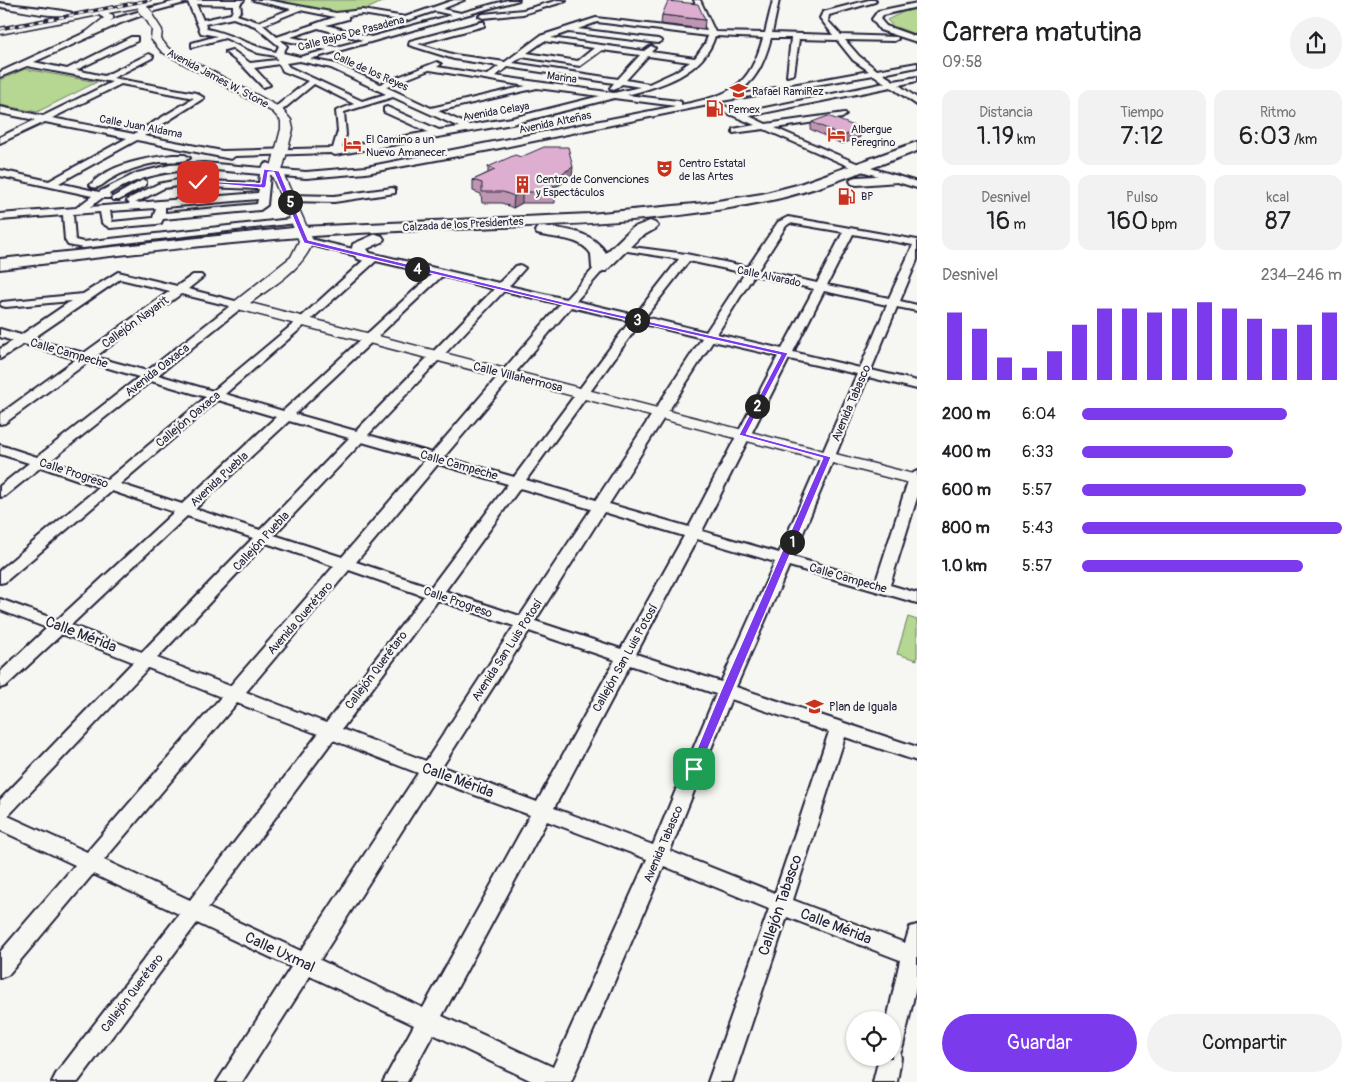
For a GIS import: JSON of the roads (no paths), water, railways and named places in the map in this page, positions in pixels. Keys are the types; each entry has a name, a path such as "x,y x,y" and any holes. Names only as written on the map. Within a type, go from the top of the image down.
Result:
{"highway":[{"name":"Calzada de los Presidentes","path":"0,264 264,235 300,229 376,239 650,226 743,214 792,203 917,146"},
{"name":"Calzada de los Presidentes","path":"0,277 300,229 341,230 422,226 446,219 597,213 632,216 702,208 764,197 842,167 858,174 877,173 917,159"},
{"path":"900,165 899,172 904,182"},
{"path":"858,174 904,182"},
{"path":"600,268 638,230 650,226"},
{"path":"543,231 578,239 594,246 599,253 600,268"},
{"path":"368,257 359,252 359,247 376,239"}],"main road":[{"path":"105,6 140,5 163,0"},
{"path":"0,31 97,13 116,5"},
{"path":"0,26 46,15 105,6 140,5"},
{"name":"Avenida James W. Stone","path":"140,5 157,30 156,39 166,50 277,110 286,120 287,130 282,153 267,182"},
{"path":"90,33 110,17 97,13"},
{"path":"267,182 288,198 300,229"},
{"name":"Avenida Oaxaca","path":"239,306 296,260 303,250 300,229"},
{"name":"Calle Villahermosa","path":"239,306 827,457 916,478"}],"street":[{"path":"256,0 354,19"},
{"path":"275,40 320,26 340,16 362,12 405,19 461,0"},
{"name":"Calle Bajos De Pasadena","path":"301,59 516,0"},
{"path":"697,0 712,34"},
{"name":"Avenida Alteñas","path":"267,182 306,175 366,170 709,102 739,88 750,80 767,37 776,0"},
{"path":"894,9 872,0 824,15 825,21 856,58 917,102"},
{"path":"190,1 200,23 234,16 266,29 283,46 280,58 290,72 313,80 361,104"},
{"path":"1,74 138,12 190,1 239,2 234,16"},
{"path":"434,9 464,15 497,16 563,2"},
{"path":"0,5 46,15"},
{"path":"917,5 894,9 876,16 877,23 883,28 917,40"},
{"path":"195,45 298,8"},
{"path":"489,77 543,38 593,20 712,34 795,38 894,39"},
{"name":"Calle de los Reyes","path":"200,23 204,31 226,35 245,45 280,58 301,59 333,66 468,128"},
{"path":"481,24 413,43 413,45 454,57 652,86"},
{"path":"320,26 370,40"},
{"path":"566,29 658,41"},
{"path":"606,95 670,29"},
{"name":"Avenida Celaya","path":"222,154 335,152 512,121 617,96 652,86 678,74 697,61 709,44 712,34"},
{"path":"284,37 337,49"},
{"path":"68,71 134,38"},
{"path":"543,38 697,61"},
{"path":"790,74 795,38"},
{"path":"220,57 245,45"},
{"path":"519,54 580,64 600,47"},
{"path":"229,52 248,66 266,85"},
{"path":"106,78 149,56"},
{"path":"378,88 454,57"},
{"path":"248,66 280,58"},
{"path":"25,63 196,96 200,99 136,137 50,184"},
{"path":"709,102 917,65"},
{"name":"Marina","path":"430,68 540,86 691,105"},
{"path":"741,115 917,79"},
{"path":"277,110 301,92 313,80"},
{"path":"0,140 121,81"},
{"path":"432,110 540,86"},
{"path":"904,93 917,92"},
{"path":"335,152 343,136 340,111 394,94"},
{"path":"709,102 766,126 842,167"},
{"name":"Calle Juan Aldama","path":"0,110 222,154 251,162 267,182"},
{"path":"387,110 438,133"},
{"path":"736,131 842,115"},
{"path":"512,121 544,136"},
{"path":"95,185 118,170 160,159 198,158 251,162"},
{"path":"73,211 100,194 140,175 170,168 204,166 267,182"},
{"path":"0,173 100,194 131,204"},
{"path":"877,173 904,182"},
{"path":"116,198 147,181 166,177 190,175 267,182"},
{"path":"0,216 73,211 131,204 161,204 267,182"},
{"path":"131,204 161,186 178,183 267,182"},
{"path":"148,205 175,190 267,182"},
{"path":"104,208 107,224 109,225 159,218 267,182"},
{"path":"288,198 334,199 392,191"},
{"path":"159,218 161,204"},
{"path":"73,211 70,240 72,243 83,245 300,229 368,257 917,385"},
{"name":"Avenida San Luis Potosí","path":"229,1082 782,224 788,220 850,230"},
{"path":"850,230 917,243"},
{"name":"Callejón San Luis Potosí","path":"395,1082 693,533 742,435 850,230"},
{"name":"Calle Alvarado","path":"621,247 686,257 917,308"},
{"name":"Avenida Tabasco","path":"558,1082 659,855 726,691 784,560 917,247"},
{"name":"Callejón Oaxaca","path":"0,578 302,322 368,257"},
{"name":"Callejón Querétaro","path":"64,1082 686,257"},
{"name":"Callejón Puebla","path":"0,812 148,660 520,268"},
{"name":"Avenida Querétaro","path":"0,968 567,304 600,268"},
{"name":"Avenida Puebla","path":"0,682 438,274"},
{"name":"Calle Villahermosa","path":"84,297 118,275 239,306"},
{"name":"Callejón Nayarit","path":"0,420 197,277"},
{"path":"6,304 84,297"},
{"path":"0,355 84,297"},
{"name":"Avenida Oaxaca","path":"0,493 239,306"},
{"name":"Calle Campeche","path":"0,332 22,340 437,458 917,598"},
{"name":"Calle Progreso","path":"0,448 624,658 917,754"},
{"path":"881,588 916,478"},
{"name":"Calle Mérida","path":"0,604 331,730 429,770 659,855 781,905 915,956"},
{"name":"Callejón Tabasco","path":"720,1082 839,728"},
{"name":"Calle Uxmal","path":"0,821 558,1082"},
{"path":"901,1011 915,956 917,934"},
{"path":"885,1082 888,1066"}],"railway":[{"path":"0,29 150,0"}],"place":[{"name":"Rafael RamiRez","path":"738,91"},
{"name":"Pemex","path":"714,109"},
{"name":"Albergue Peregrino","path":"837,135"},
{"name":"El Camino a un Nuevo Amanecer.","path":"352,145"},
{"name":"Centro Estatal de las Artes","path":"665,169"},
{"name":"Centro de Convenciones y Espectáculos","path":"522,185"},
{"name":"BP","path":"847,196"},
{"name":"Plan de Iguala","path":"815,707"}]}
